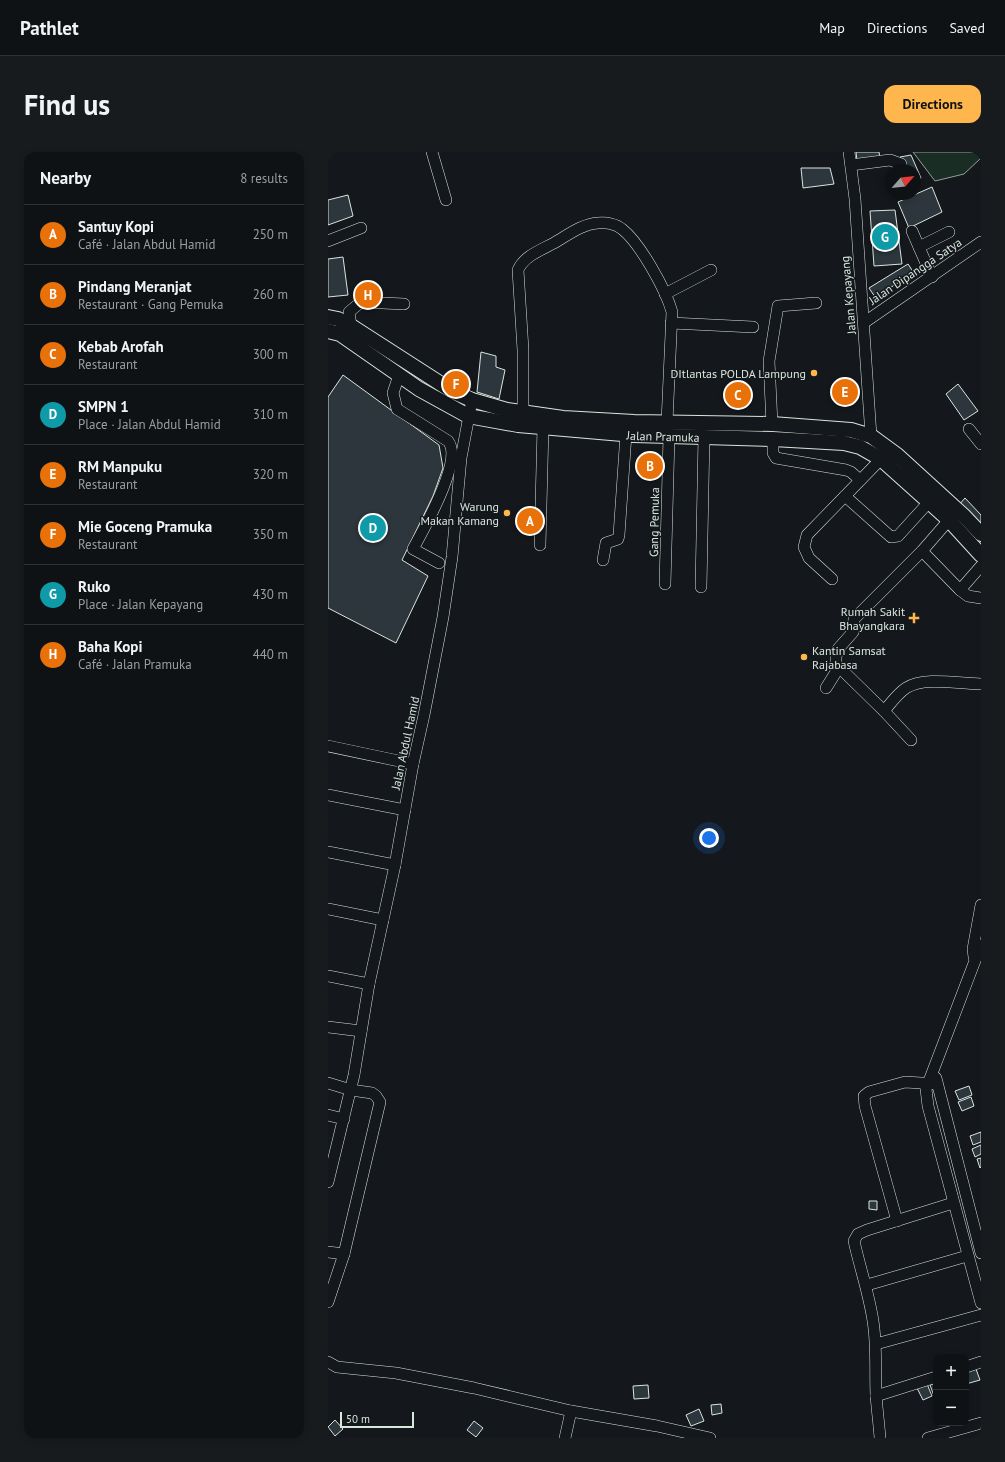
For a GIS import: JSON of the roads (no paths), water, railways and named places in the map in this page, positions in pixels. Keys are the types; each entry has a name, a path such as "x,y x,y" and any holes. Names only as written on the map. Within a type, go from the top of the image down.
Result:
{"main road":[{"name":"Jalan Pramuka","path":"328,317 338,318 352,326 436,382 472,400 523,413 563,418 669,437 704,436 773,439 844,443 860,447 881,459 928,503 949,520 981,554"},
{"name":"Jalan Pramuka","path":"328,331 340,334 443,404 468,416 518,425 543,427 631,430 667,422 772,424 851,430 871,436 897,455 964,516 981,534"}],"street":[{"path":"432,152 446,200"},
{"name":"Jalan Kepayang","path":"849,152 856,199 857,244 864,322 871,436"},
{"path":"851,166 890,160 901,164"},
{"path":"523,413 523,350 518,270 524,260 585,225 598,222 609,223 621,228 637,245 665,294 672,312 667,422"},
{"path":"328,242 361,228"},
{"path":"912,230 932,277"},
{"path":"919,247 949,232"},
{"name":"Jalan Dipangga Satya","path":"864,322 932,277 981,242"},
{"path":"665,294 711,270"},
{"path":"352,326 349,312 361,302 404,304"},
{"path":"772,424 769,361 778,306 816,303"},
{"path":"671,323 753,328"},
{"path":"399,375 392,393 398,409 448,441 450,446 448,479 413,550 439,563"},
{"name":"Jalan Abdul Hamid","path":"329,1174 351,1090 369,984 395,864 413,764 443,617 468,416 472,400"},
{"path":"540,545 543,427"},
{"path":"969,429 981,444"},
{"path":"603,560 606,543 618,539 619,535 631,430"},
{"path":"701,587 704,436"},
{"name":"Gang Pemuka","path":"666,584 669,437"},
{"path":"773,439 773,453 776,458 846,470 851,472 860,480"},
{"path":"832,579 809,558 804,547 807,535 881,459"},
{"path":"845,496 891,537 898,536 928,503"},
{"path":"826,688 836,672 838,649 852,632 854,619 922,551 949,520"},
{"path":"922,551 960,590 968,596 981,598"},
{"path":"960,590 981,566"},
{"path":"836,664 884,710 911,740"},
{"path":"884,710 898,695 915,684 926,682 980,683"},
{"path":"328,746 413,764"},
{"path":"328,795 405,810"},
{"path":"328,852 395,864"},
{"path":"981,905 978,952 935,1069 933,1083 978,1232 981,1253"},
{"path":"328,909 383,920"},
{"path":"328,976 369,984"},
{"path":"328,1027 361,1031"},
{"path":"897,1221 865,1106 864,1096 869,1092 906,1082 933,1083"},
{"path":"328,1083 351,1090 372,1093 380,1102 344,1254 328,1302"},
{"path":"933,1083 926,1089 928,1106 981,1304"},
{"path":"328,1115 344,1119"},
{"path":"880,1438 876,1396 876,1344 867,1285 858,1261 854,1241 858,1234 953,1203"},
{"path":"963,1236 978,1232"},
{"path":"329,1254 344,1254"},
{"path":"867,1285 967,1256"},
{"path":"876,1344 981,1315"},
{"path":"328,1362 337,1367 396,1374 474,1388 571,1411 710,1438"},
{"path":"969,1366 981,1362"},
{"path":"876,1396 933,1378"},
{"path":"564,1438 571,1411"},
{"path":"928,1438 981,1423"}],"place":[{"name":"Ruko","path":"885,237"},
{"name":"Baha Kopi","path":"368,295"},
{"name":"DItlantas POLDA Lampung","path":"814,373"},
{"name":"Mie Goceng Pramuka","path":"456,384"},
{"name":"RM Manpuku","path":"845,392"},
{"name":"Kebab Arofah","path":"738,395"},
{"name":"Pindang Meranjat","path":"650,466"},
{"name":"Warung Makan Kamang","path":"507,513"},
{"name":"Santuy Kopi","path":"530,521"},
{"name":"SMPN 1","path":"373,528"},
{"name":"Rumah Sakit Bhayangkara","path":"914,618"},
{"name":"Kantin Samsat Rajabasa","path":"804,657"}]}
